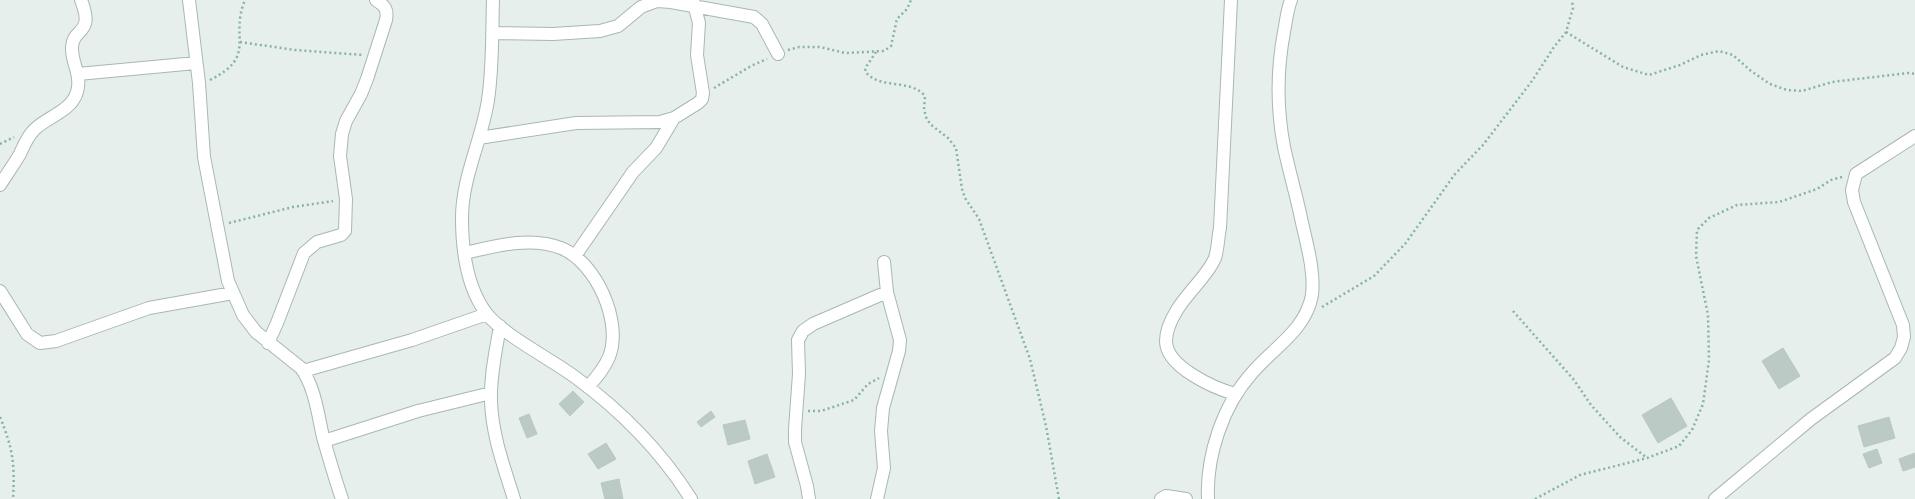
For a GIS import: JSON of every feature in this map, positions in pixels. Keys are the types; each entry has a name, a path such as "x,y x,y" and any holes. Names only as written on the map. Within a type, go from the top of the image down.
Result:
{"street":[{"path":"0,185 20,154 25,141 34,130 60,113 77,93 78,74 72,48 73,42 86,23 85,12 81,0"},
{"path":"189,0 199,83 204,157 224,264 233,293 243,315 256,332 303,371 308,381 331,468 342,499"},
{"path":"268,343 304,253 317,242 341,235 345,231 346,199 340,156 342,134 346,120 361,94 375,55 387,13 385,7 376,0"},
{"path":"493,0 488,99 479,138 468,171 462,205 465,253 474,291 488,314 500,326 588,387 621,416 660,456 691,499"},
{"path":"1231,0 1220,228 1214,258 1177,310 1167,333 1166,343 1174,359 1184,370 1217,389 1235,394"},
{"path":"1205,499 1216,443 1235,394 1252,373 1299,326 1306,316 1312,294 1312,277 1308,251 1284,146 1278,74 1282,44 1291,0"},
{"path":"492,33 552,34 600,31 618,26 648,3 694,3 754,17 762,24 778,54"},
{"path":"479,138 576,123 660,122 674,118 698,103 702,99 703,92 697,55 699,23 694,3"},
{"path":"78,74 196,63"},
{"path":"574,256 633,172 656,148 674,118"},
{"path":"1715,499 1811,419 1895,358 1901,348 1904,338 1899,313 1854,202 1852,190 1856,174 1915,136"},
{"path":"465,253 495,246 544,243 562,248 574,256 594,275 599,284 610,314 613,337 609,356 598,376 588,387"},
{"path":"877,499 884,468 881,431 883,408 899,352 900,340 887,292 884,262"},
{"path":"0,291 27,334 40,343 56,341 149,308 233,293"},
{"path":"809,499 795,442 799,374 798,340 800,335 813,324 887,292"},
{"path":"303,371 412,340 488,314"},
{"path":"500,326 491,393 493,422 498,448 514,499"},
{"path":"324,441 418,411 491,393"},
{"path":"1161,499 1166,496 1186,499"}],"path":[{"path":"199,83 224,73 238,58 240,18 245,0"},
{"path":"703,92 713,89 751,66 792,48 820,47 845,53 884,51 891,46 897,19 907,9 911,0"},
{"path":"1306,316 1374,276 1405,244 1455,174 1483,145 1532,81 1554,47 1566,32 1573,8 1572,0"},
{"path":"1566,32 1623,67 1649,75 1680,65 1701,55 1719,51 1733,55 1751,71 1770,84 1788,90 1802,91 1832,82 1908,73 1915,74"},
{"path":"240,42 295,50 375,55"},
{"path":"876,52 866,67 865,71 867,74 879,80 911,86 921,91 924,96 924,109 930,124 948,138 956,148 962,189 965,198 979,219 1030,359 1047,432 1059,499"},
{"path":"1535,499 1580,475 1647,458 1679,446 1692,430 1703,404 1709,360 1708,322 1696,256 1697,230 1709,218 1737,205 1779,202 1817,188 1831,180 1856,174"},
{"path":"217,226 293,207 346,199"},
{"path":"1513,311 1574,380 1591,405 1620,437 1647,458"},
{"path":"796,409 821,411 854,400 868,384 892,373"},
{"path":"0,417 12,454 14,468 13,499"}],"building":[{"path":"1783,348 1800,376 1779,389 1762,361"},
{"path":"573,391 584,402 570,416 559,404"},
{"path":"1671,398 1687,426 1658,443 1642,415"},
{"path":"711,411 715,417 701,427 697,422"},
{"path":"529,414 537,434 527,438 519,418"},
{"path":"1889,417 1895,438 1864,447 1858,426"},
{"path":"745,420 750,439 728,445 723,425"},
{"path":"606,443 616,459 598,469 588,454"},
{"path":"1877,449 1882,463 1869,468 1863,454"},
{"path":"1915,453 1915,467 1903,471 1899,459"},
{"path":"767,454 775,477 755,484 748,461"},
{"path":"619,479 623,499 605,499 601,483"}]}
